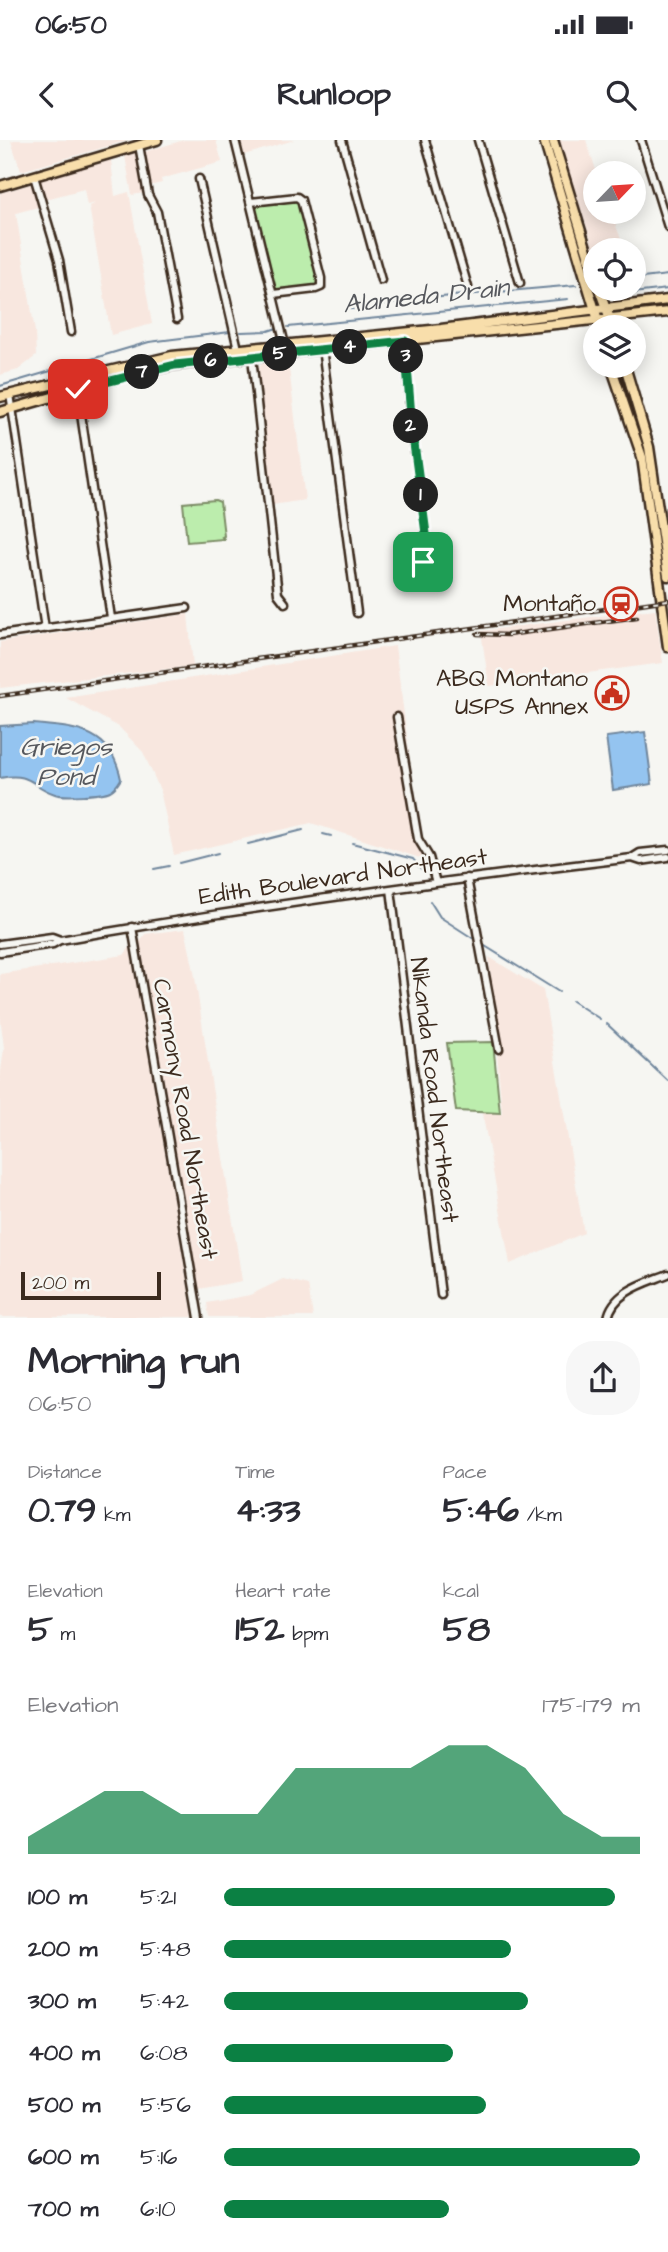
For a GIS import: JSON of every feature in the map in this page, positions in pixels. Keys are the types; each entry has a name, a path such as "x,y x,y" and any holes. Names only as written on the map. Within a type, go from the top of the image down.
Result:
{"main road":[{"path":"0,185 157,140"},
{"path":"544,140 596,315"},
{"path":"553,140 583,238"},
{"path":"404,337 668,300"},
{"path":"603,301 608,315"},
{"path":"646,316 668,312"},
{"path":"0,397 175,365 252,357 321,345 583,325"},
{"path":"0,412 172,356 285,345 321,345"},
{"path":"615,378 640,450 668,646"},
{"path":"629,378 649,447 668,576"}],"street":[{"path":"235,140 285,345"},
{"path":"342,140 381,280"},
{"path":"425,140 468,287"},
{"path":"478,140 520,283"},
{"path":"640,140 668,227"},
{"path":"139,145 148,195 157,212 177,318"},
{"path":"34,176 59,260 71,332"},
{"path":"199,179 238,349"},
{"path":"251,202 297,197 301,200 321,278 321,287 273,294"},
{"path":"404,337 412,429 429,556 423,562"},
{"path":"321,345 357,613"},
{"path":"252,357 278,594 285,603"},
{"path":"77,385 111,618"},
{"path":"10,394 45,629"},
{"path":"0,635 187,608"},
{"path":"397,718 418,839 429,857 436,883"},
{"name":"Edith Boulevard Northeast","path":"1,953 132,927 467,878 632,858 640,853 668,850"},
{"name":"Edith Boulevard Northeast","path":"632,858 641,861 668,857"},
{"path":"467,878 499,1049"},
{"name":"Nikanda Road Northeast","path":"391,889 441,1295"},
{"name":"Carmony Road Northeast","path":"132,927 199,1318"},
{"name":"Edith Boulevard Northeast","path":"0,944 52,937 60,940"},
{"path":"608,1318 614,1302 622,1295 668,1274"}],"shaded area":[{"path":"14,140 130,140 21,171 11,141"},
{"path":"184,140 216,140 222,162 161,179 162,183 149,186 144,152"},
{"path":"240,140 294,140 244,155"},
{"path":"558,140 586,140 593,161 583,161 583,216"},
{"path":"136,152 144,193 132,195 125,156"},
{"path":"111,160 115,196 129,192 152,324 111,335 89,206 97,203 87,205 84,189 46,199 39,183 41,180"},
{"path":"31,184 38,207 16,213 35,332 36,356 18,370 0,375 0,193"},
{"path":"586,224 615,224 621,238 590,238"},
{"path":"288,360 305,500 272,505 256,376 261,362"},
{"path":"655,609 663,663 489,686 481,631"},
{"path":"188,614 193,666 0,688 0,642"},
{"path":"395,646 423,859 311,823 174,855 160,790 143,752 119,727 66,698"},
{"path":"185,929 194,971 242,1281 199,1289 140,942 145,934"},
{"path":"130,947 193,1317 0,1317 0,1078 4,1048 0,1015 0,974 124,955"},
{"path":"489,957 543,990 584,1233 510,1264 482,1111 502,1113"},
{"path":"283,1279 308,1285 313,1317 209,1317 207,1303 250,1295"}],"green space":[{"path":"296,201 300,204 318,282 316,285 278,290 275,288 255,210 258,205"},
{"path":"215,500 220,502 224,539 187,542 183,503"},
{"path":"493,1042 500,1113 456,1111 447,1043"}],"water":[{"name":"Griegos Pond","path":"34,724 77,730 100,741 116,762 121,779 118,784 106,792 66,795 47,791 25,778 0,778 0,726"},
{"path":"645,732 652,784 613,790 606,737"}],"waterway":[{"path":"646,278 668,275"},
{"path":"351,309 441,297 576,285"},
{"name":"Alameda Drain","path":"646,291 668,289"},
{"name":"Alameda Drain","path":"288,327 568,299"},
{"name":"Alameda Drain","path":"241,332 277,328"},
{"name":"Alameda Drain","path":"0,386 149,342 230,332"},
{"path":"248,844 303,830"},
{"path":"323,834 331,836"},
{"path":"352,843 413,859 421,869"},
{"path":"179,863 218,853"},
{"path":"154,869 169,866"},
{"path":"430,901 440,917 474,939"},
{"path":"485,946 559,992"},
{"path":"572,1001 600,1019"},
{"path":"607,1024 668,1081"}],"railway":[{"path":"0,696 668,600"},
{"path":"477,634 508,635 637,617"}],"place":[{"name":"Montaño","path":"621,604"},
{"name":"ABQ Montano USPS Annex","path":"612,693"}],"route":[{"path":"78,389 175,365 405,341 412,429 429,556 423,562"}]}
